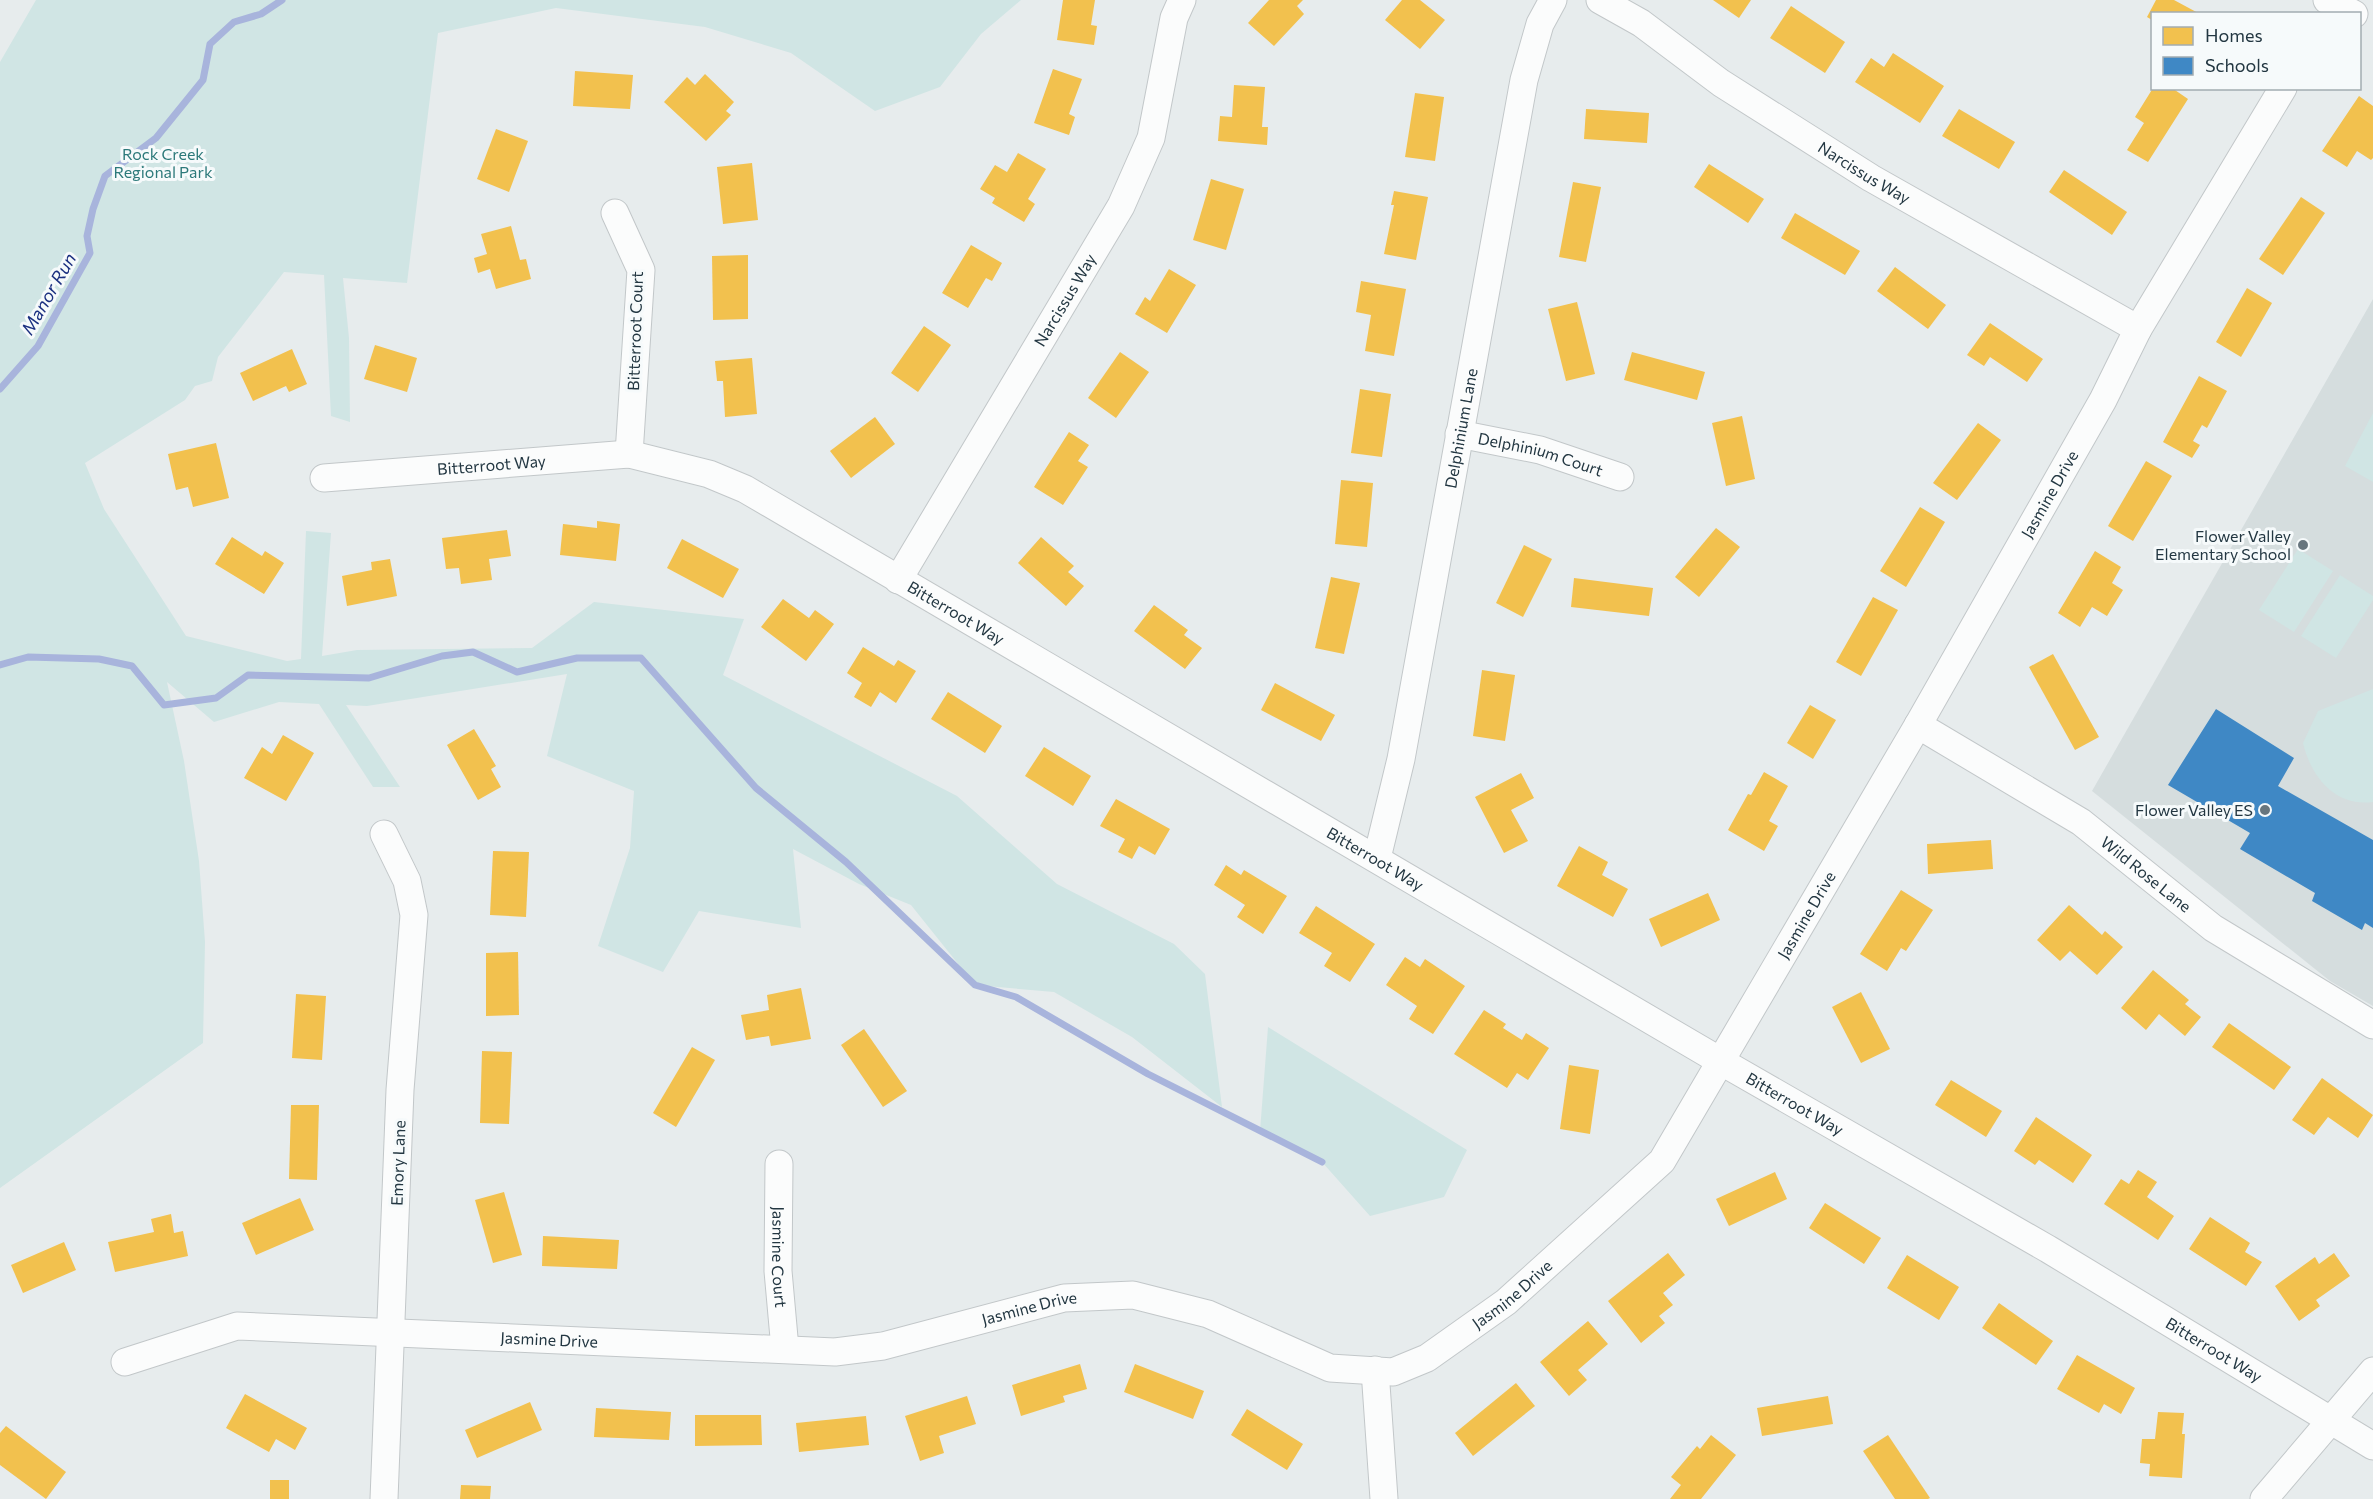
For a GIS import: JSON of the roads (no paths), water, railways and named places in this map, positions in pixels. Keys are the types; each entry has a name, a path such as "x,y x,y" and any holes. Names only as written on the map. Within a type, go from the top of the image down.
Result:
{"street":[{"name":"Narcissus Way","path":"898,580 1121,206 1151,138 1174,18 1182,0"},
{"name":"Delphinium Lane","path":"1377,858 1401,759 1524,80 1540,24 1553,0"},
{"name":"Narcissus Way","path":"1600,0 1641,23 1721,83 1871,178 2138,329"},
{"name":"Jasmine Drive","path":"125,1362 237,1326 835,1352 883,1346 1064,1298 1133,1295 1208,1314 1330,1368 1393,1372 1427,1358 1506,1302 1662,1161 1918,725 2103,400 2138,329 2282,90"},
{"name":"Bitterroot Court","path":"615,213 641,270 629,454"},
{"name":"Delphinium Court","path":"1459,434 1540,450 1620,477"},
{"name":"Bitterroot Way","path":"324,478 629,454 709,474 745,489 1722,1062 2048,1249 2373,1446"},
{"name":"Wild Rose Lane","path":"1918,725 2081,822 2213,928 2373,1025"},
{"name":"Emory Lane","path":"384,834 407,880 414,915 400,1090 384,1499"},
{"name":"Jasmine Court","path":"779,1164 778,1271 785,1349"},
{"path":"1375,1370 1384,1499"},
{"path":"2265,1499 2373,1371"}],"waterway":[{"name":"Manor Run","path":"0,389 38,346 90,253 87,236 93,209 105,176 156,138 203,80 210,44 234,22 261,14 282,0"},
{"path":"0,665 28,657 99,659 132,666 164,705 216,698 248,675 369,678 442,656 473,652 517,672 577,658 641,658 756,788 846,862 975,985 1016,997 1148,1074 1322,1162"}],"place":[{"name":"Flower Valley Elementary School","path":"2303,545"},
{"name":"Flower Valley ES","path":"2265,810"}],"park label":[{"name":"Rock Creek Regional Park","path":"163,163"}]}
